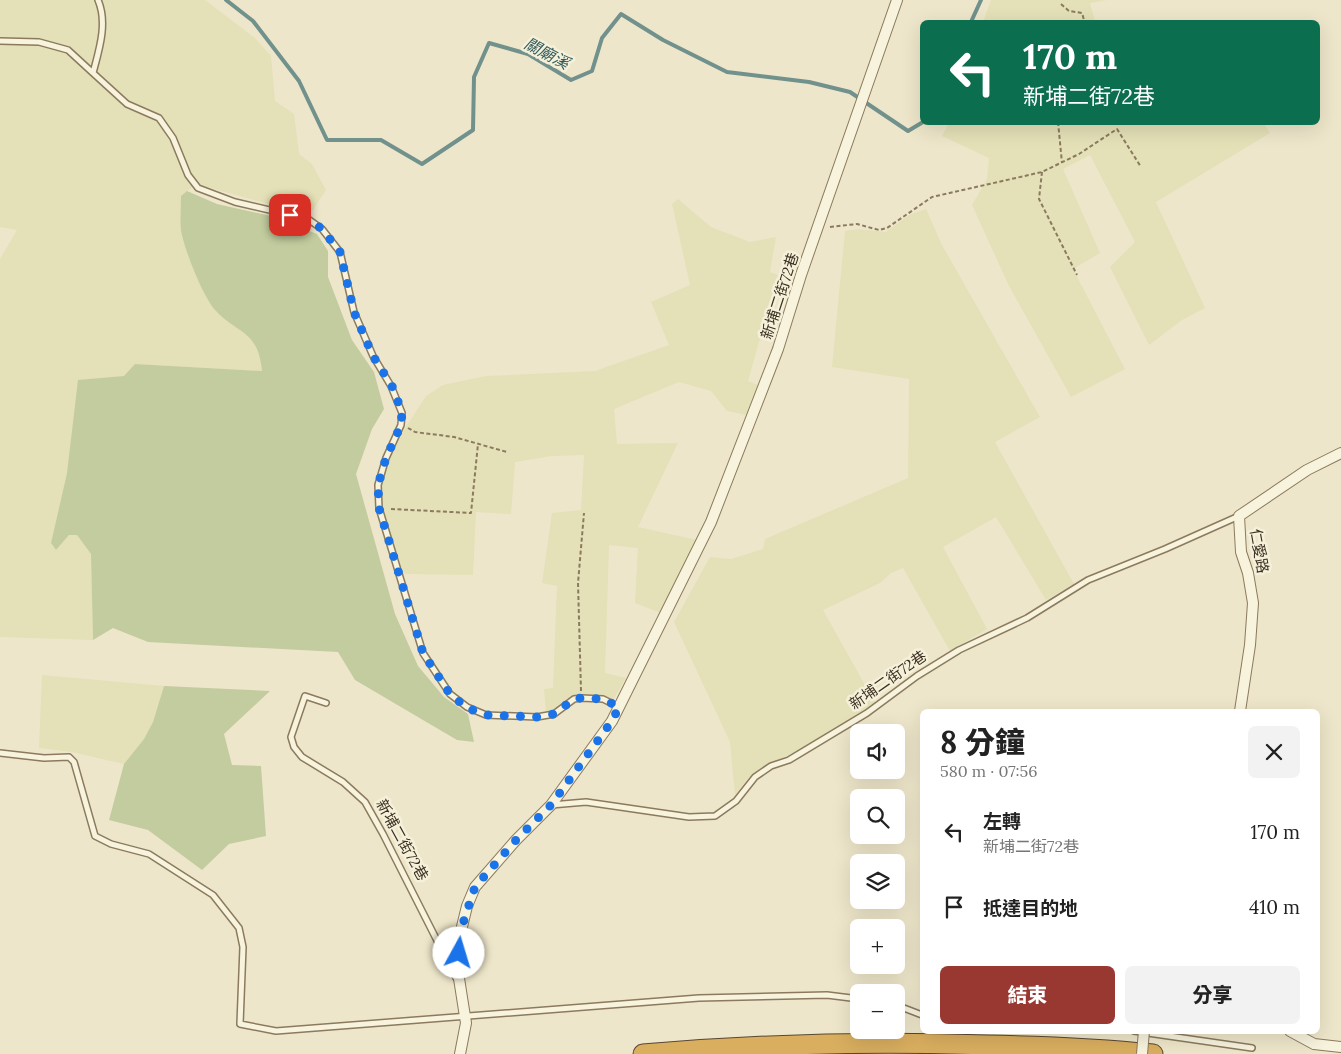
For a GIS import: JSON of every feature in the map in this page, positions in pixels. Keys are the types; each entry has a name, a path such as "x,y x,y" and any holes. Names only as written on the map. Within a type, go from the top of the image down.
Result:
{"highway":[{"path":"643,1054 722,1047 891,1042 1101,1048 1153,1054"}],"street":[{"name":"新埔二街72巷","path":"466,1019 458,972 460,935 475,887 516,840 551,805 612,721 711,522 778,349 897,0"},
{"name":"仁愛路","path":"1240,709 1250,645 1253,604 1248,573 1241,552 1239,516 1307,470 1341,453"},
{"path":"460,1054 466,1019"},
{"path":"1142,1054 1144,1034"},
{"path":"1296,1034 1314,1044 1341,1047"}],"lane":[{"path":"93,73 100,46 103,19 98,0"},
{"path":"0,41 40,42 68,50 127,104 158,118 174,138 188,175 198,188 235,202 308,219 322,229 340,252 354,312 373,356 392,386 402,412 401,425 386,458 378,485 379,508 423,653 440,682 450,694 467,708 486,715 554,714 574,699 581,698 603,699 619,707"},
{"name":"新埔二街72巷","path":"551,805 586,802 689,817 715,816 736,801 756,777 771,766 789,760 867,713 917,676 959,650 1027,618 1088,580 1165,549 1239,516"},
{"name":"新埔二街72巷","path":"326,702 305,696 291,738 294,747 302,757 343,782 365,802 460,987"},
{"path":"0,753 44,758 69,757 74,762 95,836 111,844 149,854 213,895 238,928 243,947 240,1024 276,1031 343,1028 769,995 827,995 850,998"},
{"path":"905,1009 920,1015"},
{"path":"1155,1034 1252,1048"}],"path":[{"path":"1061,4 1069,11 1082,13 1084,20"},
{"path":"1058,125 1062,163"},
{"path":"820,224 857,224 879,230 887,228 932,197 1042,172 1080,154 1117,129 1141,167"},
{"path":"1042,172 1039,199 1077,275"},
{"path":"401,425 415,432 454,437 507,452"},
{"path":"391,509 471,513 478,444"},
{"path":"581,698 578,583 584,513"}],"shaded area":[{"path":"0,0 205,0 255,38 271,56 275,101 294,114 299,154 312,164 326,190 313,210 272,205 196,184 181,196 216,311 252,338 261,359 262,371 135,364 67,473 51,543 56,550 69,535 77,535 91,554 93,640 0,637 0,259 17,230 0,227"},
{"path":"991,0 1107,0 1090,3 1094,20 984,20"},
{"path":"948,125 1265,125 1270,133 1156,202 1205,308 1182,320 1149,345 1110,267 1135,242 1090,155 1063,169 1100,253 1073,269 1125,369 1071,397 1009,286 972,205 987,179 989,158 942,136"},
{"path":"678,199 711,227 750,242 776,237 770,272 778,275 748,381 758,385 746,415 727,411 711,391 679,382 614,409 617,444 678,443 638,527 697,540 661,613 635,603 638,548 609,545 605,673 626,678 613,700 609,697 579,695 566,699 556,709 546,712 544,689 553,688 557,586 542,583 552,513 581,510 584,455 552,456 515,462 511,514 476,512 473,575 404,574 383,514 381,485 388,461 404,430 426,396 443,385 486,376 595,371 669,345 651,302 690,285 672,204"},
{"path":"926,209 942,245 1040,417 995,442 1074,584 1046,600 996,517 943,547 987,629 950,651 903,568 891,573 880,583 823,610 875,703 797,751 764,766 747,779 735,795 730,742 674,622 710,557 731,559 763,549 765,539 908,478 909,379 832,367 845,231 858,229 886,232 909,215"},
{"path":"42,675 164,686 153,722 144,739 124,764 72,752 39,748"}],"green space":[{"path":"187,191 217,204 271,216 317,234 328,251 328,277 352,340 374,372 384,409 372,429 356,474 395,614 418,666 444,697 468,714 474,742 457,740 355,680 338,652 148,642 113,628 93,640 91,554 77,535 69,535 56,550 51,543 67,473 78,380 124,376 135,364 262,371 260,358 252,340 216,311 205,295 195,272 181,230 181,196"},
{"path":"164,686 270,691 224,734 232,765 261,766 266,836 229,844 202,870 148,830 109,820 124,764 144,739 153,722"}],"waterway":[{"name":"關廟溪","path":"226,0 253,21 299,81 327,140 381,140 422,164 473,130 474,77 489,43 528,54 571,80 592,71 602,38 621,14 663,40 727,72 809,82 850,92 908,131 920,124"},
{"name":"關廟溪","path":"972,20 981,0"}],"route":[{"path":"290,215 308,219 322,229 340,252 354,312 373,356 392,386 402,412 401,425 386,458 378,485 379,508 423,653 440,682 450,694 467,708 486,715 537,717 554,714 574,699 581,698 603,699 619,707 612,721 551,805 516,840 475,887 460,935 459,953"}]}
